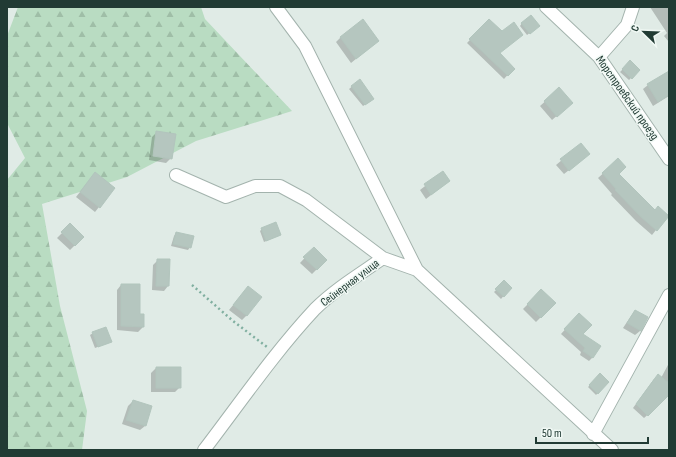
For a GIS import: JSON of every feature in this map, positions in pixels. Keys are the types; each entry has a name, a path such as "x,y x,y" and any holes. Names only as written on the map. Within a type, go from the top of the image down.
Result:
{"lane":[{"path":"276,7 305,46 417,270"},
{"name":"Морстроевский проезд","path":"546,7 599,57 669,159"},
{"path":"599,57 627,25 633,7"},
{"path":"176,175 226,198 255,186 280,186 306,200 383,258"},
{"name":"Сейнерная улица","path":"204,450 277,354 316,309 348,282 383,258 417,270 612,450"},
{"path":"593,434 669,295"}],"path":[{"path":"192,285 233,321 277,354"}],"green space":[{"path":"18,7 201,7 205,19 292,111 196,141 127,177 42,204 60,306 87,411 82,450 7,450 7,180 25,158 7,123 7,36"}],"building":[{"path":"531,15 540,26 530,34 521,23"},
{"path":"363,19 379,41 356,59 340,37"},
{"path":"489,19 502,31 514,22 523,35 500,53 515,69 508,76 469,39"},
{"path":"630,60 640,70 632,79 622,69"},
{"path":"669,71 669,95 658,102 647,84"},
{"path":"360,79 374,99 365,105 351,86"},
{"path":"559,87 573,103 557,117 544,101"},
{"path":"156,131 176,134 172,159 153,156"},
{"path":"581,143 590,154 569,171 560,159"},
{"path":"618,158 626,167 619,174 655,210 658,206 669,216 657,231 615,190 616,189 602,173"},
{"path":"443,171 450,181 431,195 424,184"},
{"path":"95,172 115,188 100,208 80,192"},
{"path":"276,222 281,235 266,241 261,228"},
{"path":"70,223 84,237 75,246 61,232"},
{"path":"176,232 194,236 191,248 173,244"},
{"path":"314,247 327,260 317,270 303,257"},
{"path":"157,259 170,259 169,286 156,286"},
{"path":"504,280 512,288 504,297 495,289"},
{"path":"121,284 140,284 140,314 144,314 144,327 121,326"},
{"path":"248,286 262,297 247,316 233,305"},
{"path":"541,289 556,303 541,318 527,304"},
{"path":"635,310 648,317 641,331 627,323"},
{"path":"579,313 592,325 583,334 601,346 593,358 583,351 585,348 564,329"},
{"path":"106,327 112,342 98,347 92,332"},
{"path":"156,367 181,367 181,388 156,388"},
{"path":"600,373 609,382 598,394 589,385"},
{"path":"658,374 669,383 669,395 648,416 636,404"},
{"path":"133,400 152,406 146,426 126,420"}]}
